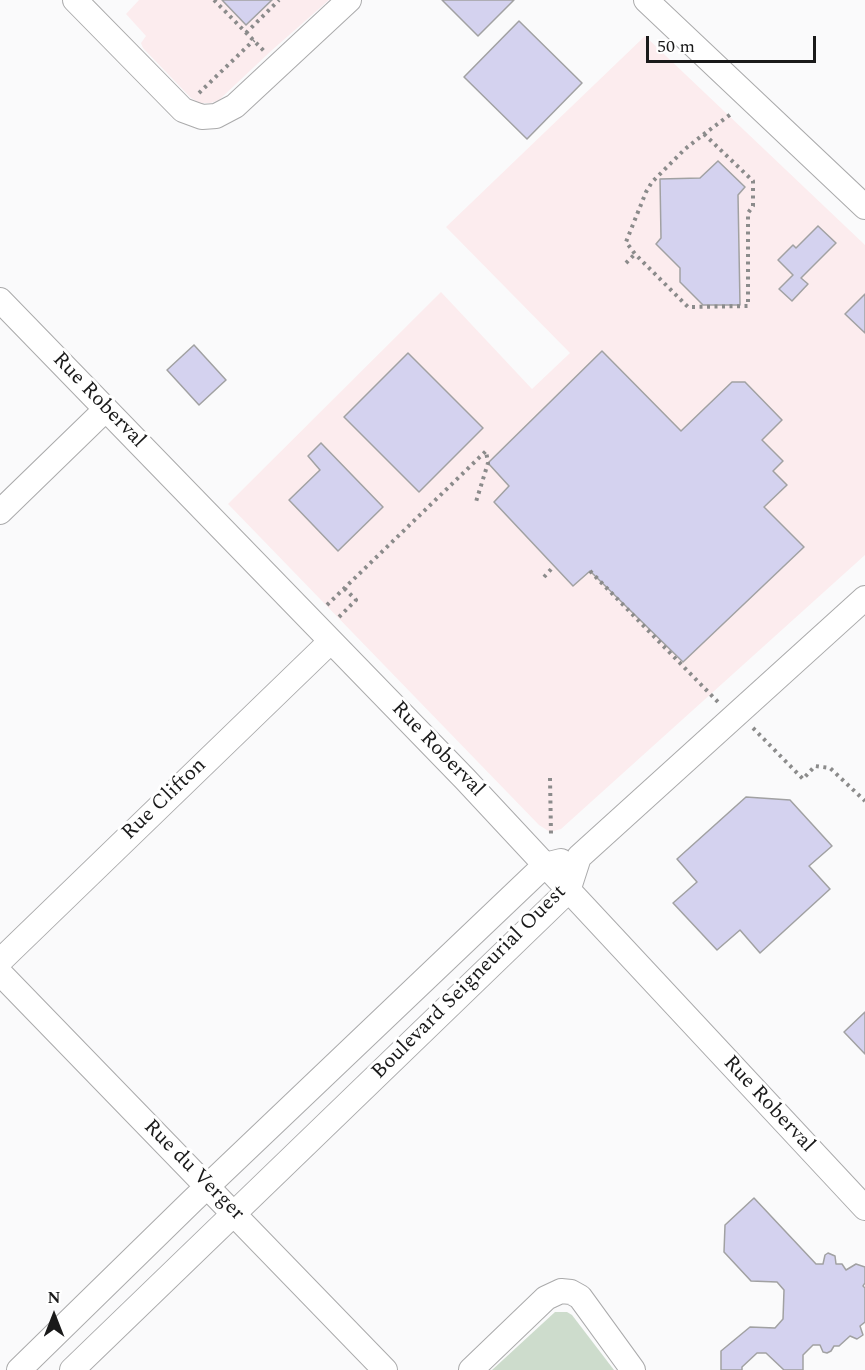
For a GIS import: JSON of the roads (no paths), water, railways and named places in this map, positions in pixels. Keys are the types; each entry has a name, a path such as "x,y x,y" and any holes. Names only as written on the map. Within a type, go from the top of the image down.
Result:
{"street":[{"path":"75,0 183,110 195,116 209,117 223,114 235,106 349,0"},
{"path":"646,0 865,207"},
{"name":"Rue Roberval","path":"0,300 106,409 334,630 568,891 865,1208"},
{"path":"0,512 106,409"},
{"path":"545,865 578,858 865,598"},
{"name":"Rue Clifton","path":"0,961 334,630"},
{"name":"Boulevard Seigneurial Ouest","path":"72,1370 568,891 578,858"},
{"name":"Boulevard Seigneurial Ouest","path":"19,1370 545,865"},
{"name":"Rue du Verger","path":"0,973 385,1370"},
{"path":"471,1370 546,1299 556,1292 566,1291 580,1297 633,1370"}]}
